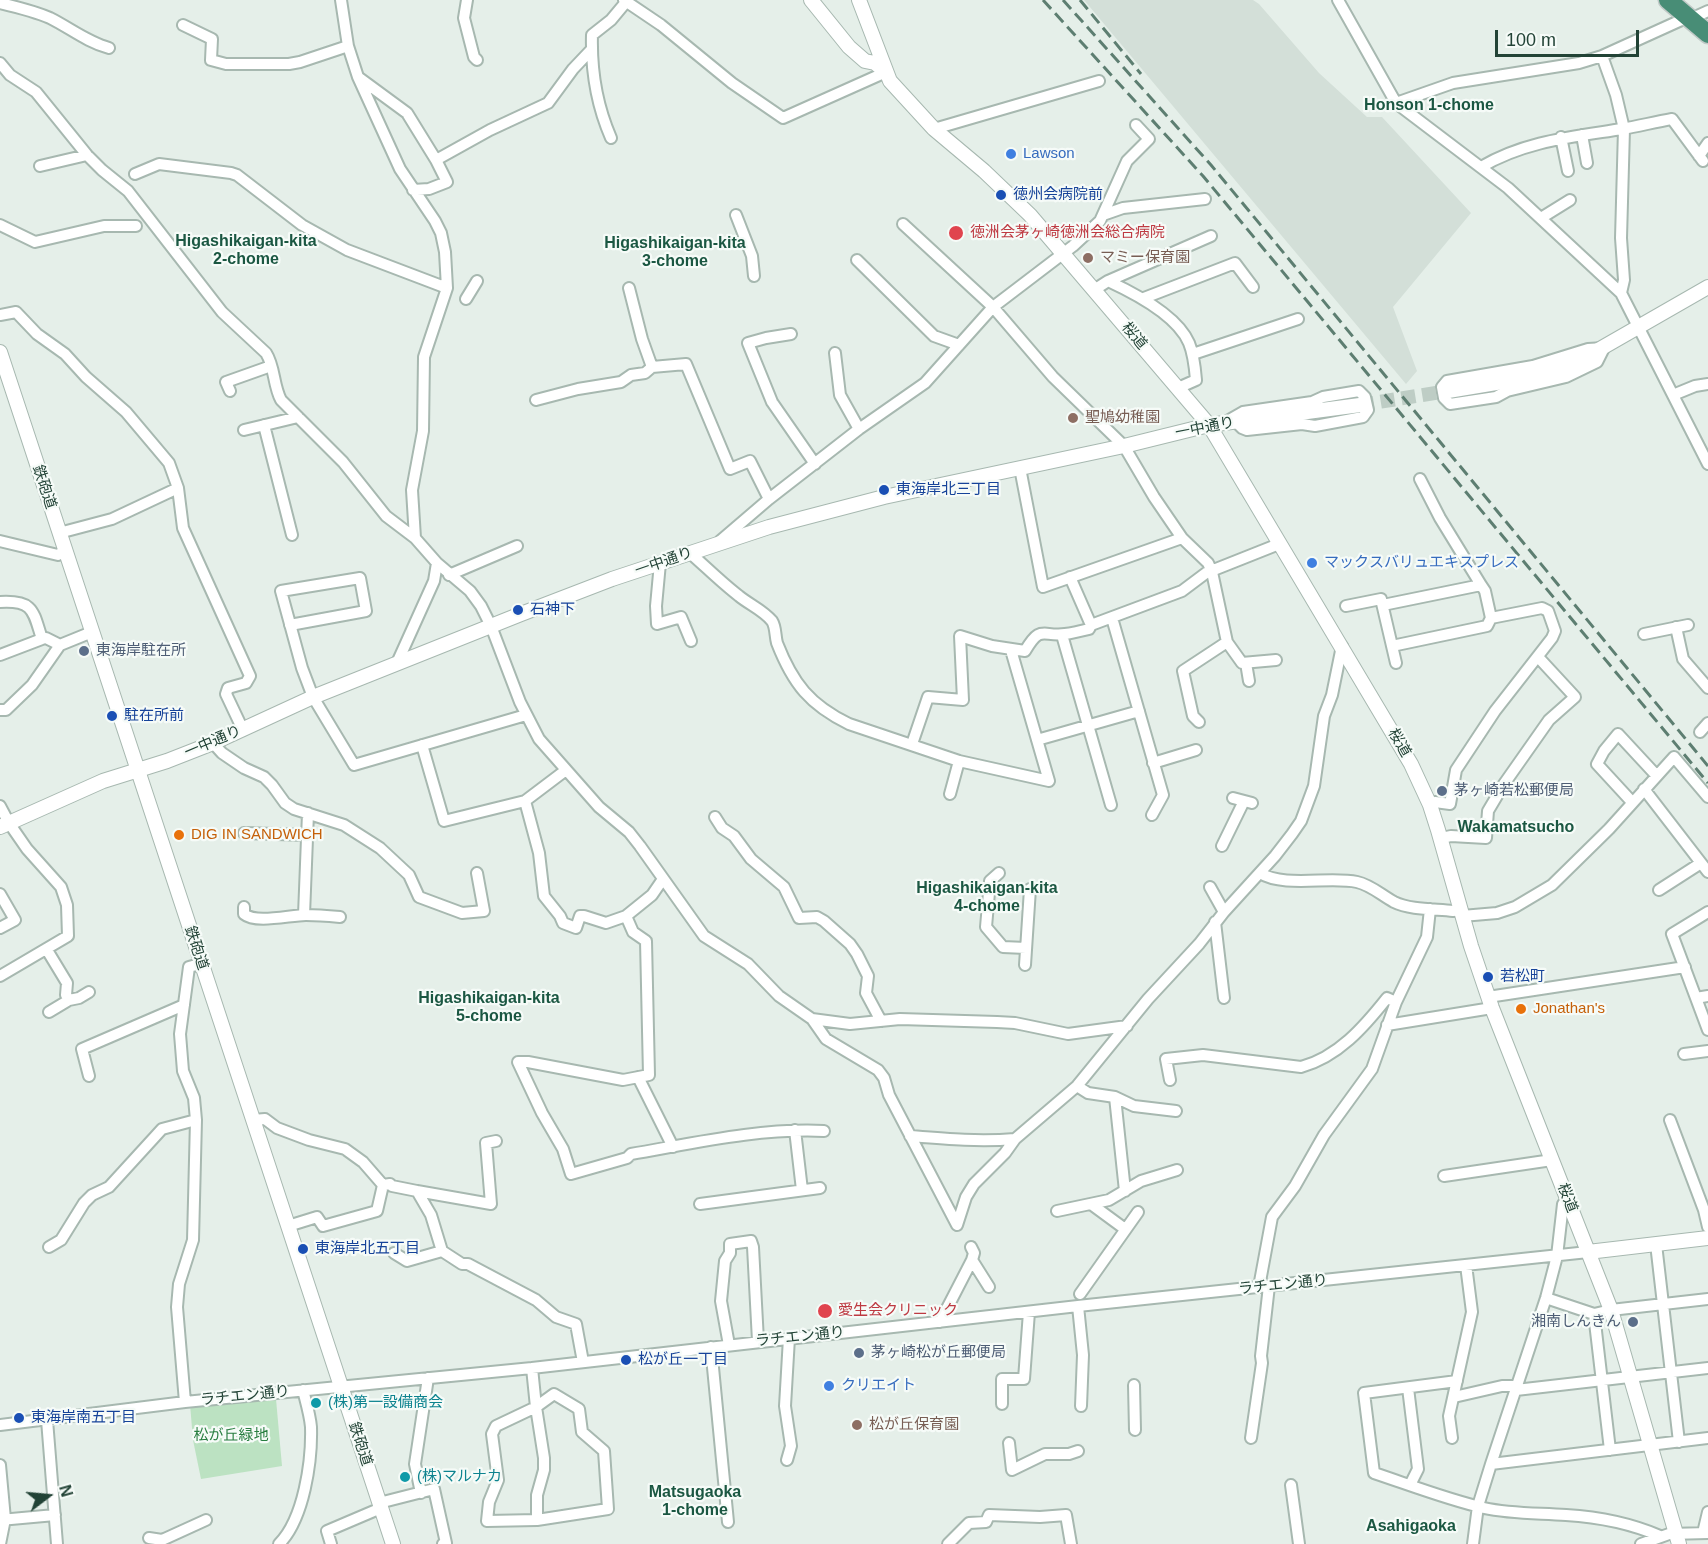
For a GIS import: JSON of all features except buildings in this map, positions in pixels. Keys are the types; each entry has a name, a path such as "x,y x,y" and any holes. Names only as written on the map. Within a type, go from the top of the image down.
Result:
{"highway":[{"path":"1668,0 1708,34"}],"street":[{"path":"341,0 348,46 358,77 388,147 441,233 445,252 447,288 424,357 423,431 412,490 415,538"},
{"path":"467,0 464,24 474,57 477,60"},
{"path":"811,0 849,47 865,62 875,63 886,72"},
{"path":"859,0 873,31 886,72"},
{"path":"1338,0 1396,103 1481,167 1541,218 1621,293 1708,464"},
{"path":"611,138 597,98 592,35 611,20 625,1 661,25 732,83 783,118 886,72"},
{"path":"0,3 32,11 78,33 91,43 109,48"},
{"path":"1396,103 1453,83 1559,67 1602,56 1688,17 1708,11"},
{"path":"183,25 212,39 211,60 226,64 300,62 348,46"},
{"path":"436,160 490,130 548,103 573,69 592,49"},
{"path":"1602,56 1616,95 1624,129 1621,238 1624,265 1621,293"},
{"path":"0,63 10,75 36,92 87,155 128,191 222,312 266,353 281,400 343,462 386,516 415,538 437,563 470,591 481,606 505,667 539,739 599,807 629,832 704,936 748,964 779,996 812,1019 826,1039 878,1070 884,1077 889,1095 957,1225 966,1197 974,1184 1005,1153 1015,1139 1077,1086 1215,922 1275,856 1301,820 1314,786 1324,716 1332,695 1342,646"},
{"name":"桜道","path":"886,72 896,88 934,129 1008,193 1063,253 1178,388 1222,423 1279,544 1411,764 1430,805 1441,838 1461,913 1490,1002 1611,1310 1677,1539"},
{"path":"358,77 406,112 436,160 447,183 429,189 414,190"},
{"path":"934,129 1099,81"},
{"path":"1481,167 1524,146 1561,137 1624,129 1672,119 1701,159 1708,143"},
{"path":"717,543 859,429 924,383 993,307 1100,221 1127,160 1149,139 1136,125"},
{"path":"1582,135 1587,163"},
{"path":"1561,137 1568,171"},
{"path":"40,166 87,155"},
{"path":"135,174 159,164 237,175 310,230 347,250 447,288"},
{"path":"1104,215 1123,208 1205,199"},
{"path":"1541,218 1570,200"},
{"path":"736,214 752,256 754,276"},
{"path":"0,225 35,242 104,226 136,226"},
{"path":"903,225 993,307 1053,377 1124,446 1154,497 1182,538 1208,563 1227,642 1242,663 1276,660"},
{"path":"1094,290 1108,281 1211,236"},
{"path":"857,260 934,336 959,345"},
{"path":"1144,298 1235,263 1253,287"},
{"path":"466,299 477,281"},
{"path":"1108,281 1144,298 1178,328 1190,344 1196,380 1178,388"},
{"path":"629,288 651,367"},
{"path":"1448,391 1532,377 1572,365 1706,291"},
{"path":"0,315 16,312 37,334 65,354 86,377 126,412 164,455 178,488 183,528 250,676 246,683 228,688 226,694 243,730"},
{"path":"1192,354 1298,319"},
{"path":"791,334 748,344 772,402 815,464"},
{"path":"1604,348 1597,362 1566,377 1507,391 1496,397 1450,404 1443,398 1442,387 1447,381 1533,366 1588,349 1604,348"},
{"name":"鉄砲道","path":"0,352 393,1544"},
{"path":"835,353 840,395 859,429"},
{"path":"536,400 565,392 621,382 631,375 645,373 651,367 686,364 730,469 750,461 769,500"},
{"path":"230,391 226,382 271,366"},
{"path":"1673,395 1695,386 1708,384"},
{"path":"1359,391 1365,397 1368,410 1363,417 1315,426 1302,424 1247,430 1222,423 1243,412 1312,402 1323,397 1359,391"},
{"name":"一中通り","path":"4,825 103,781 213,743 314,697 490,626 717,543 847,506 1222,423 1360,405"},
{"path":"244,430 298,417"},
{"path":"264,425 292,535"},
{"path":"1020,468 1042,587 1182,538"},
{"path":"1392,646 1487,626 1491,618 1485,591 1440,518 1420,479"},
{"path":"60,533 112,519 178,488"},
{"path":"0,541 58,555 65,550"},
{"path":"912,744 928,698 963,700 960,636 1011,650 1025,651 1033,638 1046,632 1062,635 1089,629 1091,625 1182,591 1206,573 1279,544"},
{"path":"449,574 517,546"},
{"path":"690,553 774,624 777,643 792,675 811,701 849,724 958,761 1049,781 1011,650"},
{"path":"397,663 434,581 437,563"},
{"path":"660,563 656,606 657,624 681,617 691,641"},
{"path":"1070,577 1091,625"},
{"path":"290,625 366,611 360,578 281,591 290,625 302,668 314,697 354,765 526,715"},
{"path":"1383,604 1481,585"},
{"path":"1346,606 1381,599 1396,663"},
{"path":"0,602 24,603 33,613 42,639"},
{"path":"1430,805 1435,802 1450,804 1456,770 1495,711 1538,657 1555,631 1548,611 1542,608 1491,618"},
{"path":"1112,618 1163,795 1152,814"},
{"path":"1644,634 1688,625"},
{"path":"1676,627 1683,658 1708,688"},
{"path":"0,711 6,710 32,685 60,645 92,632"},
{"path":"1062,635 1111,805"},
{"path":"0,655 46,638 60,645"},
{"path":"1198,722 1193,716 1183,671 1227,642"},
{"path":"1441,838 1486,837 1488,811 1504,784 1549,720 1575,698 1538,657"},
{"path":"1246,663 1249,681"},
{"path":"1037,740 1138,711"},
{"path":"1700,732 1708,723"},
{"path":"1632,802 1597,764 1604,751 1618,735 1656,776"},
{"path":"213,743 222,753 244,768 264,777 285,803 294,809 344,825 380,848 409,875 419,897 462,913 484,911 477,873"},
{"path":"422,745 444,821 525,801 566,770"},
{"path":"1154,763 1196,750"},
{"path":"1260,873 1264,876 1290,880 1358,882 1370,886 1402,905 1461,913 1497,913 1525,902 1565,873 1674,757 1708,797"},
{"path":"950,794 958,761"},
{"path":"1644,789 1708,872"},
{"path":"1222,846 1243,800"},
{"path":"525,801 539,853 544,896 563,923 576,928 580,916 606,923 626,916 652,895 663,879"},
{"path":"0,806 4,825 61,887 67,905 69,936 0,976"},
{"path":"304,915 308,813"},
{"path":"715,817 722,828 734,836 751,859 784,887 799,918 817,917 850,944 868,976 866,993 881,1021"},
{"path":"244,833 307,835"},
{"path":"1659,890 1701,863"},
{"path":"999,873 990,881 986,927 1003,947 1026,948"},
{"path":"1210,887 1224,912"},
{"path":"1025,965 1030,890"},
{"path":"0,928 15,920 2,901"},
{"path":"244,907 244,914 248,917 279,918 304,915 340,917"},
{"path":"1251,1438 1262,1363 1264,1287 1272,1217 1295,1186 1335,1120 1372,1069 1396,1002 1426,938 1430,909"},
{"path":"1708,912 1672,934 1708,1030"},
{"path":"626,916 633,932 646,941 649,1075 623,1080 518,1062 562,1149 571,1173 627,1158 632,1154 673,1147 758,1133 795,1130 824,1131"},
{"path":"1215,922 1224,998"},
{"path":"47,950 67,983 66,995 69,1000"},
{"path":"185,1402 177,1307 179,1284 194,1240 196,1120 194,1098 183,1071 180,1034 189,967 196,965 202,967"},
{"path":"1387,1025 1490,1002 1685,967"},
{"path":"49,1012 89,992"},
{"path":"1696,998 1708,996"},
{"path":"1170,1080 1166,1059 1191,1056 1203,1055 1301,1066 1311,1064 1358,1033 1387,998 1396,1002"},
{"path":"89,1076 82,1049 184,1005"},
{"path":"812,1019 850,1024 900,1019 997,1022 1068,1034 1127,1026"},
{"path":"1684,1054 1708,1051"},
{"path":"638,1077 673,1147"},
{"path":"1077,1086 1088,1093 1115,1097 1134,1106 1176,1111"},
{"path":"1115,1097 1125,1191"},
{"path":"253,1120 265,1119 277,1128 309,1140 345,1149 363,1162 383,1185"},
{"path":"49,1247 61,1240 84,1203 92,1195 109,1187 162,1129 196,1120"},
{"path":"1670,1120 1704,1210 1708,1227"},
{"path":"795,1130 802,1190"},
{"path":"910,1136 958,1141 1015,1139"},
{"path":"383,1185 390,1184 491,1204 486,1143 496,1141"},
{"path":"1444,1176 1552,1160"},
{"path":"1057,1211 1109,1200 1141,1181 1177,1170"},
{"path":"288,1226 317,1217 323,1226 377,1211 383,1185"},
{"path":"700,1204 820,1188"},
{"path":"417,1191 430,1215 442,1251 462,1264 468,1264 536,1300 556,1317 576,1324 583,1362"},
{"path":"1473,1544 1478,1506 1546,1298 1557,1256 1561,1212 1567,1199"},
{"path":"1091,1204 1125,1229"},
{"path":"1080,1294 1138,1212"},
{"name":"ラチエン通り","path":"0,1425 185,1402 532,1368 758,1341 1708,1238"},
{"path":"729,1345 721,1301 725,1261 730,1253 730,1244 751,1241 758,1341"},
{"path":"1656,1244 1678,1442"},
{"path":"940,1322 972,1260 974,1253 971,1247"},
{"path":"394,1253 407,1261 442,1251"},
{"path":"972,1260 989,1287"},
{"path":"1452,1438 1449,1416 1472,1312 1466,1265"},
{"path":"1546,1298 1594,1314 1708,1299"},
{"path":"1078,1306 1083,1355 1081,1406"},
{"path":"1002,1404 1002,1379 1024,1379 1029,1312"},
{"path":"1594,1314 1610,1450"},
{"path":"787,1460 790,1446 785,1406 789,1338"},
{"path":"711,1347 728,1522"},
{"path":"532,1368 544,1458 544,1470 537,1495 537,1520"},
{"path":"1454,1397 1502,1386 1517,1388 1602,1381 1708,1368"},
{"path":"421,1493 416,1464 428,1378"},
{"path":"1457,1381 1364,1393 1374,1473 1430,1493 1478,1506 1516,1513 1568,1515 1619,1522 1660,1536 1677,1539 1705,1533 1708,1512"},
{"path":"1134,1385 1135,1430"},
{"path":"1408,1388 1418,1469 1410,1485"},
{"path":"279,1544 290,1529 307,1485 311,1429 303,1390"},
{"path":"554,1394 579,1409 582,1432 604,1451 608,1509 537,1520 487,1521 489,1502 498,1480 492,1434 496,1426 536,1407 554,1394"},
{"path":"47,1420 57,1544"},
{"path":"1491,1464 1708,1438"},
{"path":"1009,1443 1012,1470 1045,1454 1069,1454 1078,1451"},
{"path":"0,1465 2,1520 0,1544"},
{"path":"1291,1485 1299,1544"},
{"path":"331,1544 327,1531 380,1505 434,1490 446,1543 443,1544"},
{"path":"2,1520 55,1515"},
{"path":"948,1544 969,1523 986,1522 989,1515 1041,1517 1065,1515 1071,1544"},
{"path":"149,1538 162,1540 206,1520"},
{"path":"1641,1544 1660,1536"}],"shaded area":[{"path":"1084,0 1253,0 1319,73 1367,117 1382,117 1471,213 1393,307 1417,371 1406,384"}],"green space":[{"name":"松が丘緑地","path":"260,1395 276,1399 282,1466 201,1479 193,1440 190,1404"}],"tunnel":[{"path":"1360,405 1448,391"}],"railway":[{"path":"1043,0 1203,176 1708,783"},
{"path":"1063,0 1211,165 1708,766"},
{"path":"1080,0 1141,74"}],"place":[{"name":"Lawson","path":"1011,154"},
{"name":"徳州会病院前","path":"1001,195"},
{"name":"徳洲会茅ヶ崎徳洲会総合病院","path":"956,233"},
{"name":"マミー保育園","path":"1088,258"},
{"name":"聖鳩幼稚園","path":"1073,418"},
{"name":"東海岸北三丁目","path":"884,490"},
{"name":"マックスバリュエキスプレス","path":"1312,563"},
{"name":"石神下","path":"518,610"},
{"name":"東海岸駐在所","path":"84,651"},
{"name":"駐在所前","path":"112,716"},
{"name":"茅ヶ崎若松郵便局","path":"1442,791"},
{"name":"DIG IN SANDWICH","path":"179,835"},
{"name":"若松町","path":"1488,977"},
{"name":"Jonathan's","path":"1521,1009"},
{"name":"東海岸北五丁目","path":"303,1249"},
{"name":"愛生会クリニック","path":"825,1311"},
{"name":"湘南しんきん","path":"1633,1322"},
{"name":"茅ヶ崎松が丘郵便局","path":"859,1353"},
{"name":"松が丘一丁目","path":"626,1360"},
{"name":"クリエイト","path":"829,1386"},
{"name":"(株)第一設備商会","path":"316,1403"},
{"name":"東海岸南五丁目","path":"19,1418"},
{"name":"松が丘保育園","path":"857,1425"},
{"name":"(株)マルナカ","path":"405,1477"}],"district":[{"name":"Honson 1-chome","path":"1429,106"},
{"name":"Higashikaigan-kita 2-chome","path":"246,251"},
{"name":"Higashikaigan-kita 3-chome","path":"675,253"},
{"name":"Wakamatsucho","path":"1516,828"},
{"name":"Higashikaigan-kita 4-chome","path":"987,898"},
{"name":"Higashikaigan-kita 5-chome","path":"489,1008"},
{"name":"Matsugaoka 1-chome","path":"695,1502"},
{"name":"Asahigaoka","path":"1411,1527"}]}
